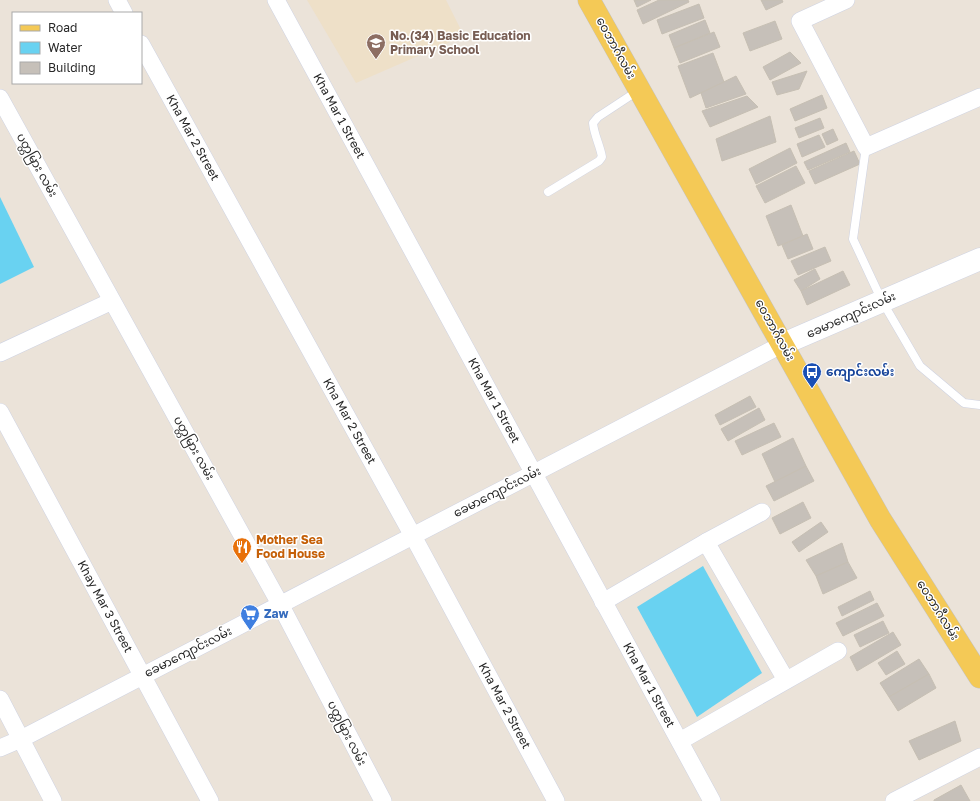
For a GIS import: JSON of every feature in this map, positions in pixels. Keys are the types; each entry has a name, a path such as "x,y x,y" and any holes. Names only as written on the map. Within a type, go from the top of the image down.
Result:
{"main road":[{"name":"ဝေဘာဂီလမ်း","path":"589,0 783,344 880,520 980,677"}],"street":[{"path":"117,0 123,12"},
{"name":"Kha Mar 1 Street","path":"276,0 712,801"},
{"path":"846,0 800,21 866,147 980,97"},
{"name":"Kha Mar 2 Street","path":"142,46 413,536 556,801"},
{"name":"ပတ္တမြား လမ်း","path":"0,98 280,604 382,801"},
{"name":"ခေမာကျောင်းလမ်း","path":"0,748 21,739 783,344 980,259"},
{"path":"0,354 112,301"},
{"name":"Khay Mar 3 Street","path":"0,412 210,801"},
{"path":"603,602 706,542 762,512"},
{"path":"706,542 786,680"},
{"path":"680,741 838,651"},
{"path":"0,699 53,801"},
{"path":"894,801 980,757"}],"lane":[{"path":"548,192 599,162 602,157 593,123 598,117 640,89"},
{"path":"866,147 853,239 882,301 920,366 964,403 980,405"}],"shaded area":[{"name":"No.(34) Basic Education Primary School","path":"307,0 446,0 464,36 356,83"}],"water":[{"path":"0,197 34,267 0,284"},
{"path":"703,566 762,673 697,717 637,607"}],"building":[{"path":"634,0 651,0 637,7"},
{"path":"659,0 688,0 689,2 643,24 637,10"},
{"path":"761,0 782,0 783,2 766,10"},
{"path":"699,4 704,18 662,34 657,20"},
{"path":"705,20 710,33 674,48 669,35"},
{"path":"775,21 782,39 750,51 743,33"},
{"path":"714,32 720,47 680,63 674,48"},
{"path":"790,52 801,63 770,80 763,67"},
{"path":"713,53 724,82 690,98 678,66"},
{"path":"807,71 799,89 777,95 772,82"},
{"path":"736,76 746,94 706,108 701,93"},
{"path":"822,95 827,108 795,121 790,109"},
{"path":"747,96 758,107 710,127 702,111"},
{"path":"770,116 776,142 722,161 716,139"},
{"path":"820,118 824,128 799,138 795,128"},
{"path":"833,129 838,140 827,145 822,134"},
{"path":"819,135 825,147 802,157 797,144"},
{"path":"846,143 850,152 808,170 804,162"},
{"path":"790,148 797,163 756,184 749,169"},
{"path":"854,151 860,164 815,184 809,171"},
{"path":"796,166 805,183 765,203 756,186"},
{"path":"791,205 803,236 778,246 766,216"},
{"path":"807,234 813,249 788,259 782,245"},
{"path":"825,247 831,261 798,275 791,261"},
{"path":"815,269 820,279 801,291 794,280"},
{"path":"843,271 850,285 807,305 801,291"},
{"path":"750,396 756,407 720,425 715,415"},
{"path":"759,408 765,420 728,441 721,429"},
{"path":"774,423 781,437 742,455 735,441"},
{"path":"793,438 806,466 775,482 762,454"},
{"path":"806,466 814,481 774,501 766,486"},
{"path":"803,502 811,518 780,534 772,518"},
{"path":"821,522 828,532 799,552 792,542"},
{"path":"842,543 848,562 816,576 806,560"},
{"path":"848,562 857,578 823,594 816,576"},
{"path":"870,591 874,600 842,616 838,607"},
{"path":"877,603 884,616 843,636 836,623"},
{"path":"883,621 889,633 860,647 854,635"},
{"path":"893,632 901,645 857,671 850,657"},
{"path":"897,651 905,664 886,675 878,663"},
{"path":"919,659 929,674 889,697 880,683"},
{"path":"929,674 936,688 898,711 889,697"},
{"path":"955,721 961,741 919,760 909,741"},
{"path":"961,785 970,801 934,801 934,800"}],"place":[{"name":"No.(34) Basic Education Primary School","path":"376,60"},
{"name":"ကျောင်းလမ်း","path":"812,389"},
{"name":"Mother Sea Food House","path":"242,564"},
{"name":"Zaw","path":"250,631"}]}
